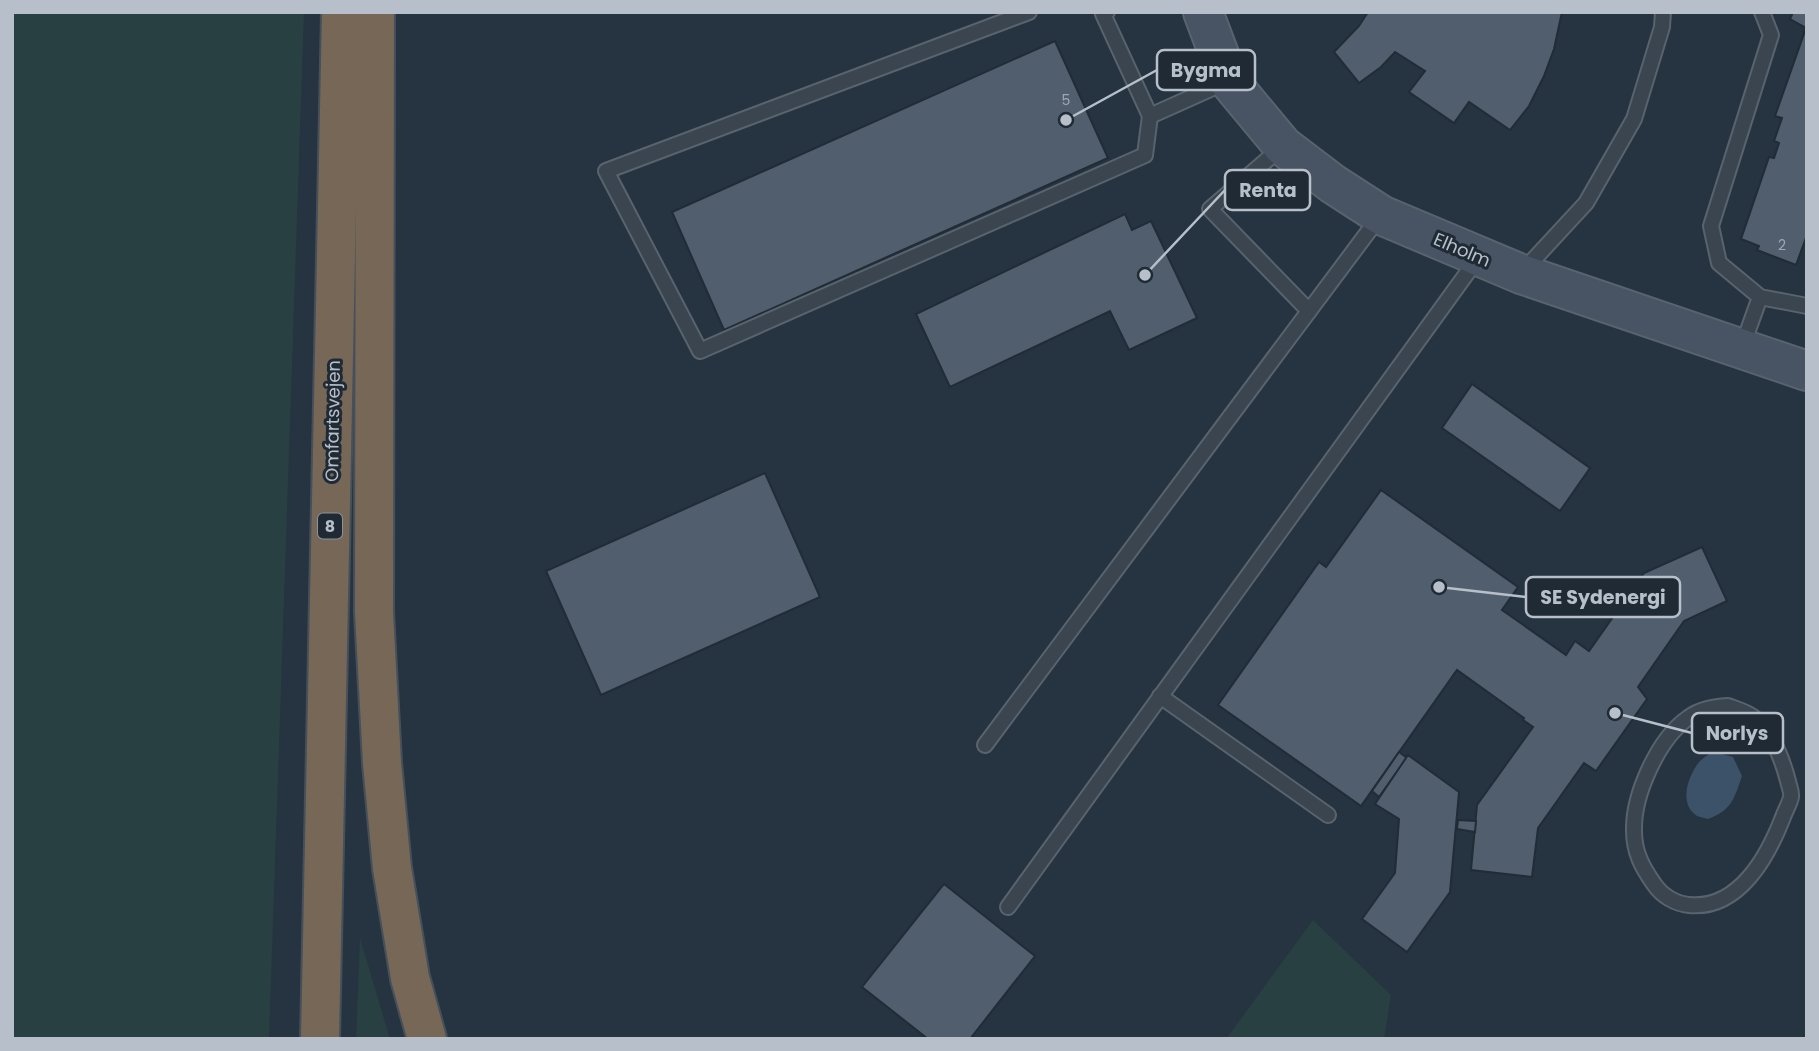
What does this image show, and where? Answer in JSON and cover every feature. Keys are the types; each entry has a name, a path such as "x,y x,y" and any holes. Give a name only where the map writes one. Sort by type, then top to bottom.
{"highway":[{"name":"Omfartsvejen","path":"320,1039 341,12"},
{"path":"376,12 373,612 382,762 392,868 410,978 427,1039"}],"street":[{"name":"Elholm","path":"1203,12 1229,81 1283,146 1333,184 1381,215 1521,274 1807,371"}],"lane":[{"path":"1029,12 606,171 700,351 1145,155 1150,116 1101,13"},
{"path":"1521,274 1586,203 1634,119 1662,27 1663,12"},
{"path":"1762,12 1771,35 1711,226 1719,263 1760,297 1807,306"},
{"path":"1150,116 1229,81"},
{"path":"1283,146 1210,209 1309,311"},
{"path":"985,745 1381,215"},
{"path":"1007,907 1479,257"},
{"path":"1742,348 1760,297"},
{"path":"1160,696 1328,815"},
{"path":"1728,706 1752,716 1769,734 1783,761 1791,796 1770,845 1756,868 1742,887 1723,899 1702,906 1679,904 1658,891 1636,853 1634,829 1637,806 1655,759 1669,737 1688,718 1709,708 1728,706"},
{"path":"1791,796 1807,796"}],"green space":[{"path":"12,12 304,12 269,1039 12,1039"},
{"path":"1313,920 1391,995 1384,1039 1226,1039"},
{"path":"360,938 390,1039 356,1039"}],"water":[{"path":"1714,752 1733,757 1742,776 1731,803 1722,812 1708,819 1691,811 1686,797 1689,781 1696,767 1703,758"}],"building":[{"path":"1368,12 1562,12 1554,49 1544,76 1529,106 1510,130 1469,102 1454,123 1409,92 1425,71 1395,52 1381,67 1359,83 1334,52 1359,26"},
{"path":"1793,12 1807,12 1807,235 1796,265 1757,250 1759,246 1741,239 1769,157 1774,158 1779,143 1774,141 1782,118 1775,116 1806,28 1790,19"},
{"path":"1055,41 1108,158 724,330 672,212"},
{"path":"1125,214 1132,230 1151,221 1197,318 1129,350 1110,311 950,387 916,314"},
{"path":"1472,384 1590,468 1560,511 1442,428"},
{"path":"765,473 820,597 601,695 546,571"},
{"path":"1381,490 1518,587 1502,610 1566,655 1575,641 1589,651 1644,573 1702,547 1727,601 1684,621 1638,687 1647,699 1596,771 1584,763 1538,828 1532,877 1471,870 1477,805 1533,727 1457,670 1361,806 1218,705 1319,562 1326,567"},
{"path":"1399,752 1407,758 1379,797 1372,791"},
{"path":"1408,755 1459,792 1450,892 1407,952 1362,919 1395,873 1399,819 1375,804"},
{"path":"1458,820 1476,821 1475,832 1457,829"},
{"path":"944,884 1035,956 970,1039 928,1039 862,987"}],"place":[{"name":"Bygma","path":"1066,120"},
{"name":"Renta","path":"1145,275"},
{"name":"SE Sydenergi","path":"1439,587"},
{"name":"Norlys","path":"1615,713"}]}
